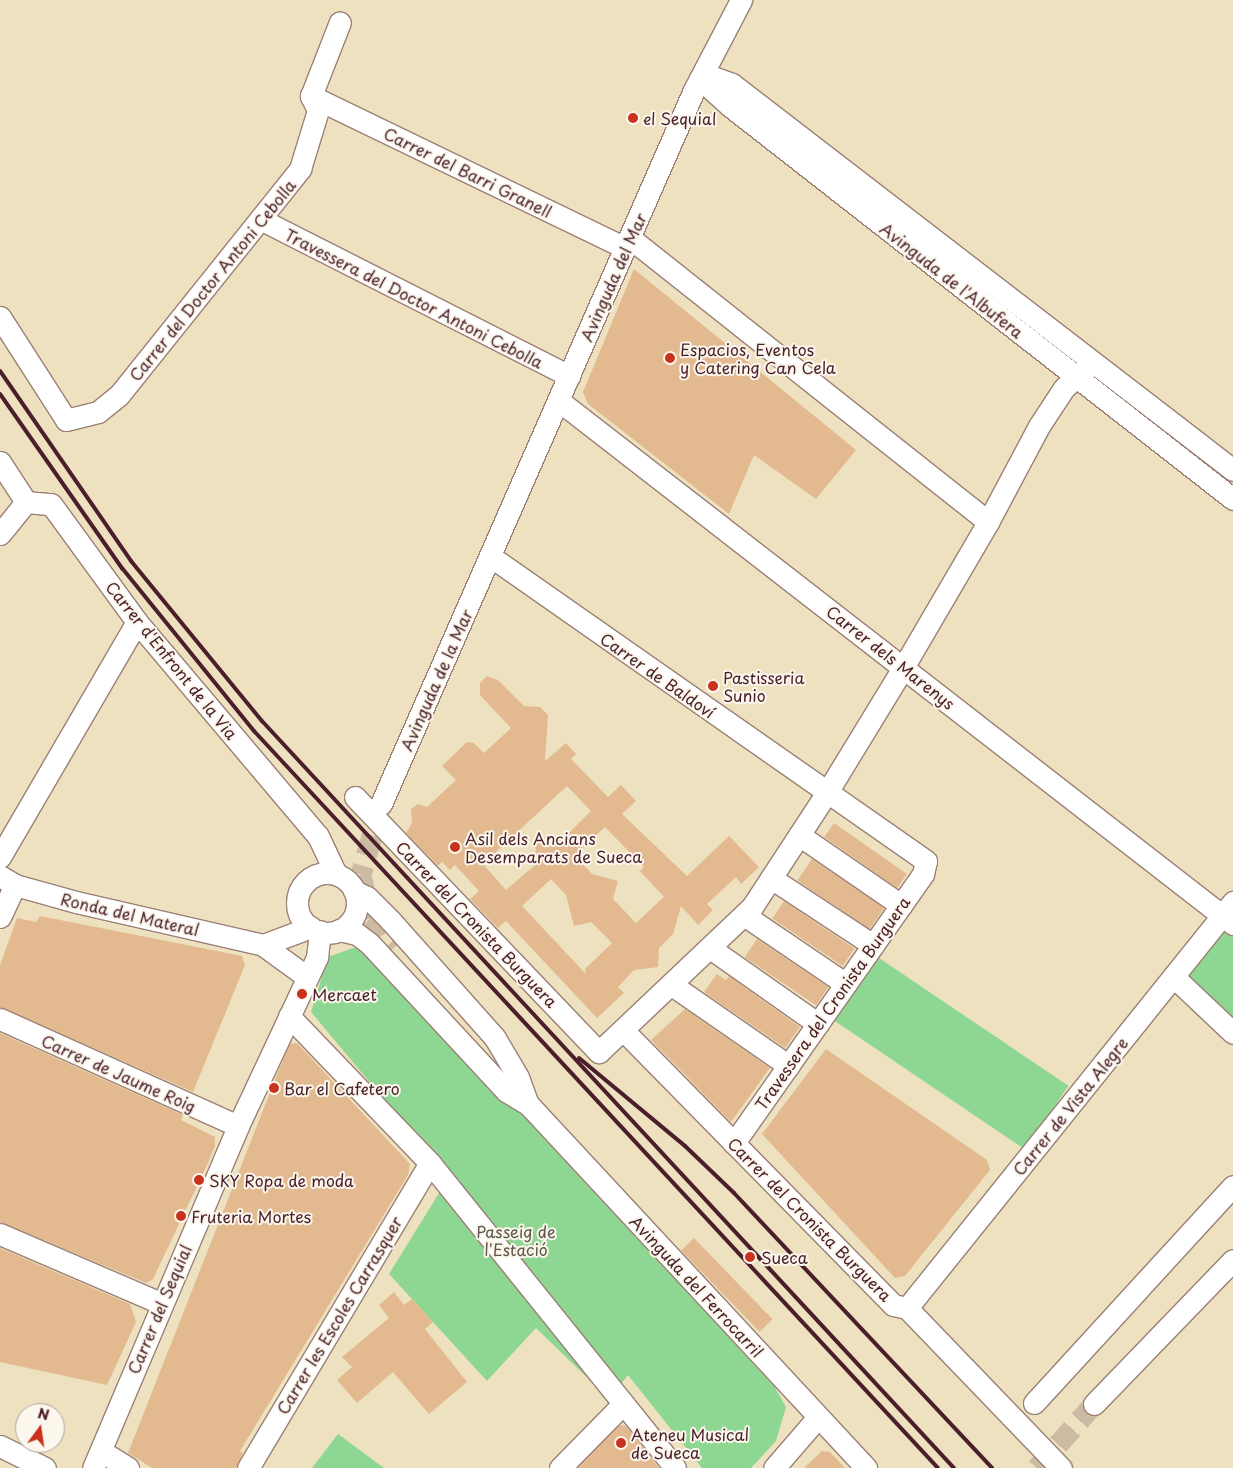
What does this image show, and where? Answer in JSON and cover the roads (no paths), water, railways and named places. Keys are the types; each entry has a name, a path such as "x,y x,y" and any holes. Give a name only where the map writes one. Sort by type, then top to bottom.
{"street":[{"name":"Avinguda del Mar","path":"490,556 700,79 741,0"},
{"path":"311,96 340,22"},
{"path":"722,34 725,71 732,84"},
{"name":"Avinguda de l'Albufera","path":"700,79 713,77 732,84 1233,470"},
{"name":"Avinguda de l'Albufera","path":"700,79 730,106 1076,379 1233,499"},
{"name":"Carrer del Doctor Antoni Cebolla","path":"0,317 66,420 98,412 119,395 300,169 318,110 311,96"},
{"name":"Carrer del Barri Granell","path":"311,96 628,243 988,522"},
{"name":"Travessera del Doctor Antoni Cebolla","path":"260,220 569,376"},
{"path":"623,1030 744,915 771,878 826,794 904,666 988,522 1039,426 1064,388 1092,363"},
{"name":"Carrer dels Marenys","path":"558,400 1229,914"},
{"path":"0,462 26,502 0,534"},
{"name":"Carrer d'Enfront de la Via","path":"26,502 51,504 136,622 318,836 336,874"},
{"name":"Carrer de Baldoví","path":"490,556 826,794 926,861"},
{"name":"Avinguda de la Mar","path":"381,804 490,556"},
{"path":"0,857 136,622"},
{"name":"Carrer del Cronista Burguera","path":"355,797 600,1052 623,1030 893,1305 907,1308 1061,1468"},
{"path":"799,835 901,905"},
{"name":"Travessera del Cronista Burguera","path":"734,1142 901,905 922,874 926,861"},
{"path":"263,945 323,930 355,914 354,891 350,883 336,874 318,874 301,887 298,908 323,930 357,934 369,943 506,1091 528,1104"},
{"path":"771,878 873,945"},
{"path":"0,917 8,881"},
{"name":"Ronda del Materal","path":"8,881 263,945 308,976"},
{"path":"354,891 367,897 390,920 495,1038 518,1077 528,1104"},
{"name":"Carrer de Vista Alegre","path":"907,1308 1174,977 1229,914"},
{"path":"744,915 846,984"},
{"name":"Carrer del Sequial","path":"97,1460 160,1303 238,1126 317,957 323,930"},
{"path":"395,947 490,1055 518,1077"},
{"path":"710,948 818,1024"},
{"path":"1174,977 1233,1034"},
{"path":"672,985 789,1066"},
{"path":"289,1016 430,1163 675,1468"},
{"name":"Carrer de Jaume Roig","path":"0,1019 238,1126"},
{"name":"Avinguda del Ferrocarril","path":"528,1104 866,1468"},
{"name":"Carrer les Escoles Carrasquer","path":"248,1468 430,1163"},
{"path":"1034,1403 1233,1186"},
{"path":"0,1234 160,1303"},
{"path":"1094,1404 1233,1260"},
{"path":"560,1468 623,1404"},
{"path":"774,1468 818,1417"},
{"path":"0,1446 44,1468"},
{"path":"97,1460 128,1468"}],"tunnel":[{"path":"381,804 361,874 370,918 395,947"},
{"path":"1037,1468 1094,1404"}],"railway":[{"path":"0,371 131,561 262,721 954,1468"},
{"path":"0,394 122,568 254,731 938,1468"},
{"path":"579,1058 685,1146 734,1193 992,1468"}],"place":[{"name":"el Sequial","path":"633,118"},
{"name":"Espacios, Eventos y Catering Can Cela","path":"670,358"},
{"name":"Pastisseria Sunio","path":"713,686"},
{"name":"Asil dels Ancians Desemparats de Sueca","path":"455,847"},
{"name":"Mercaet","path":"302,994"},
{"name":"Bar el Cafetero","path":"274,1088"},
{"name":"SKY Ropa de moda","path":"199,1180"},
{"name":"Fruteria Mortes","path":"181,1216"},
{"name":"Sueca","path":"750,1257"},
{"name":"Ateneu Musical de Sueca","path":"621,1443"}],"park label":[{"name":"Passeig de l'Estació","path":"516,1240"}]}
